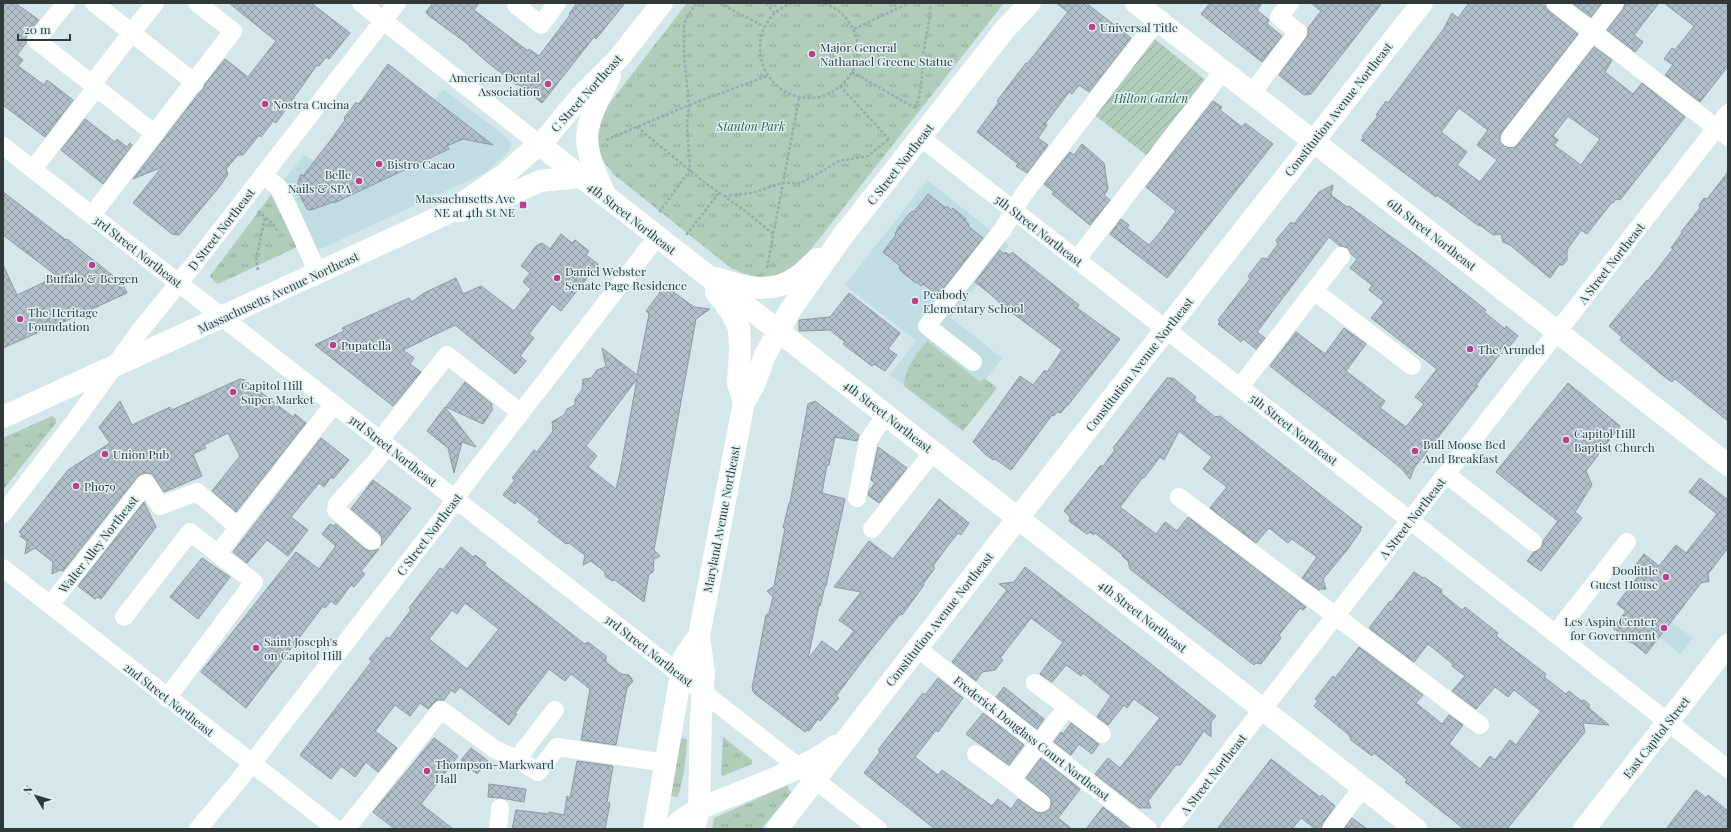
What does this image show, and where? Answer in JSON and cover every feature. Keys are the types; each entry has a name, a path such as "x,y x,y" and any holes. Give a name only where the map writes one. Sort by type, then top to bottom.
{"main road":[{"name":"C Street Northeast","path":"539,144 555,129 580,97 618,59 662,3"},
{"path":"1006,28 1018,3"},
{"name":"C Street Northeast","path":"778,331 842,237 1006,28 1030,3"},
{"name":"6th Street Northeast","path":"1136,3 1728,464"},
{"name":"Constitution Avenue Northeast","path":"777,829 807,774 856,726 1422,3"},
{"path":"606,198 591,162 586,145 586,135 588,122 618,59"},
{"name":"4th Street Northeast","path":"539,144 606,198 1416,829"},
{"name":"Massachusetts Avenue Northeast","path":"3,417 446,214 505,174 539,144"},
{"path":"446,214 492,203 540,181 580,177"},
{"path":"704,274 734,284 750,287 763,288 777,286 798,277 842,237"},
{"name":"Maryland Avenue Northeast","path":"704,274 731,312 739,328 738,384 744,402"},
{"name":"Maryland Avenue Northeast","path":"696,819 704,673 699,636 744,402 754,385 764,355 778,331"},
{"name":"Maryland Avenue Northeast","path":"654,829 684,657 699,636"},
{"name":"East Capitol Street","path":"1584,829 1728,645"},
{"name":"Constitution Avenue Northeast","path":"672,829 678,822 696,819 807,774"}],"street":[{"path":"66,3 36,40 155,134"},
{"path":"94,3 194,83"},
{"path":"33,170 155,3"},
{"path":"92,215 233,32 197,3"},
{"name":"4th Street Northeast","path":"360,3 539,144"},
{"name":"D Street Northeast","path":"3,514 74,422 139,332 264,175 397,3"},
{"path":"518,3 516,5 541,25 557,3"},
{"path":"1252,93 1298,32 1279,17 1290,3"},
{"path":"1555,3 1722,133"},
{"path":"1510,138 1615,3"},
{"path":"973,362 927,326 1002,229 1025,192 1158,20"},
{"path":"1077,259 1223,71"},
{"name":"A Street Northeast","path":"1169,829 1558,331 1722,133 1728,112"},
{"name":"5th Street Northeast","path":"920,137 1728,769"},
{"name":"3rd Street Northeast","path":"3,146 878,829"},
{"path":"264,175 280,189 318,273"},
{"name":"C Street Northeast","path":"198,829 251,764 657,237"},
{"path":"1240,387 1341,256"},
{"path":"1314,290 1412,366"},
{"path":"372,541 336,510 337,504 376,461 384,443 447,355 521,412"},
{"path":"218,554 334,404"},
{"path":"858,498 868,441 874,430 886,415"},
{"path":"872,529 933,452"},
{"path":"1446,474 1533,542"},
{"name":"Walter Alley Northeast","path":"50,605 146,483 160,506 197,492 238,527"},
{"path":"1179,497 1480,725"},
{"path":"124,617 190,532 254,582 167,698"},
{"path":"1555,634 1627,542"},
{"name":"2nd Street Northeast","path":"3,568 251,764 336,829"},
{"name":"Frederick Douglass Court Northeast","path":"917,648 1148,829"},
{"path":"1035,683 1102,734"},
{"path":"1011,780 1067,707"},
{"path":"346,829 441,710 496,750 517,759 538,772 557,747 666,763"},
{"path":"517,759 555,710"},
{"path":"976,754 1041,803"},
{"path":"1331,829 1363,788"},
{"path":"498,829 500,808"}],"path":[{"path":"660,211 690,170 687,125 689,105 684,54 684,23 696,3"},
{"path":"719,3 765,27"},
{"path":"766,3 775,14"},
{"path":"792,3 775,14 765,27 760,39 760,52 762,65 767,76 776,86 786,93 799,98 813,98 827,95 840,86 852,72 857,57 858,43 854,30 845,16 833,6 824,3"},
{"path":"854,30 909,3"},
{"path":"915,108 922,85 922,69 930,13 930,3"},
{"path":"852,72 919,110"},
{"path":"603,141 636,126 767,76"},
{"path":"724,196 752,193 782,184 800,183 839,161 868,156 890,140 840,86"},
{"path":"767,271 799,98"},
{"path":"636,126 704,182 748,212 773,234"},
{"path":"686,235 720,192"},
{"path":"257,211 278,230 280,236"},
{"path":"258,270 256,260 265,217"}],"shaded area":[{"path":"443,89 505,136 511,142 510,150 485,173 305,256 273,194 304,155 317,163 417,121"},
{"name":"Peabody Elementary School","path":"927,180 1009,245 951,318 1002,358 986,379 997,388 963,431 890,375 916,341 845,285"},
{"name":"Les Aspin Center for Government","path":"1626,593 1669,620 1693,638 1680,654 1617,603"}],"green space":[{"name":"Stanton Park","path":"687,3 1004,3 804,258 777,276 761,278 731,268 613,174 601,158 597,135 606,108"},
{"name":"Hilton Garden","path":"1152,37 1209,83 1150,158 1092,113"},
{"path":"271,195 297,247 218,284 210,276"},
{"path":"927,341 980,382 984,378 997,388 963,431 904,386 906,373 909,367 915,356"},
{"path":"52,416 56,419 56,423 3,490 3,438"},
{"path":"723,737 752,760 752,764 723,776 721,774"},
{"path":"681,738 687,739 682,782 678,797 671,796"},
{"path":"788,785 789,790 792,792 761,829 712,829 714,818"}],"building":[{"path":"3,3 15,3 39,20 28,33 26,43 17,55 23,60 18,66 44,85 47,80 73,100 45,137 3,105"},
{"path":"229,3 311,3 350,33 329,59 326,57 319,66 317,65 276,123 273,121 261,137 259,135 243,155 238,155 226,169 228,174 220,186 179,235 172,234 133,203 162,167 133,179 225,59 248,77 276,41"},
{"path":"433,3 479,3 474,10 528,51 529,49 539,56 570,15 569,14 577,3 625,3 596,39 594,37 542,103 487,62 469,45 428,15 426,12"},
{"path":"1056,3 1086,3 1131,38 1089,92 1079,85 1072,94 1069,92 1045,124 1047,125 1038,138 1048,145 1027,173 1016,166 1018,164 977,132 999,102 997,101 1068,12"},
{"path":"1210,3 1262,3 1257,10 1269,20 1267,24 1282,36 1262,62 1201,14"},
{"path":"1311,3 1382,3 1311,94 1304,95 1279,75 1306,38 1308,28 1321,11"},
{"path":"1469,3 1545,3 1549,11 1578,34 1502,132 1500,142 1504,146 1514,148 1518,144 1594,47 1612,60 1605,72 1633,94 1642,83 1685,117 1620,200 1616,199 1613,203 1612,202 1587,234 1581,230 1567,250 1567,260 1563,265 1559,265 1550,278 1510,245 1503,242 1501,234 1493,235 1480,225 1479,226 1437,195 1436,197 1361,140 1364,137 1362,136 1378,116 1376,115 1386,101 1388,103 1443,30 1452,13 1458,18","holes":["1459,108 1488,130 1477,145 1497,160 1480,182 1457,165 1467,152 1441,132","1568,116 1600,139 1581,165 1554,145 1558,140 1553,136"]},
{"path":"1572,3 1602,3 1591,17"},
{"path":"1625,3 1659,3 1634,35 1643,42 1635,52 1607,30 1623,9"},
{"path":"1664,3 1728,3 1728,66 1700,102 1665,75 1673,65 1664,59 1672,48 1675,50 1694,26"},
{"path":"388,64 493,145 463,139 447,146 449,149 334,203 333,202 311,210 307,209 296,188 301,174 303,176 330,141 356,102 358,104 362,100"},
{"path":"1213,101 1222,107 1220,110 1242,127 1245,123 1273,144 1167,278 1110,234 1121,219 1129,225 1127,228 1149,245 1158,235 1176,211 1146,187"},
{"path":"85,119 115,142 117,139 127,147 130,143 132,145 103,184 61,150"},
{"path":"1082,144 1104,163 1108,189 1104,195 1110,200 1090,225 1052,194 1054,192 1044,184 1070,152 1074,155"},
{"path":"1728,172 1728,421 1675,379 1672,382 1666,378 1620,340 1622,337 1609,326 1647,280 1648,281 1673,249 1671,248 1682,233 1681,232 1700,208 1699,205 1704,198 1707,199"},
{"path":"1333,185 1331,195 1347,207 1349,206 1419,257 1486,310 1484,312 1505,329 1506,326 1518,336 1509,347 1507,345 1476,385 1478,386 1414,468 1410,479 1403,470 1386,456 1270,366 1296,332 1325,354 1344,328 1366,344 1346,371 1385,401 1380,408 1406,427 1424,404 1415,397 1437,369 1371,318 1384,302 1369,290 1372,285 1350,268 1357,259 1351,254 1348,248 1340,246 1329,237 1257,332 1265,338 1256,349 1243,339 1241,342 1218,324 1220,322 1218,320 1250,279 1248,276 1262,258 1267,259 1278,244 1276,240 1291,222 1294,224 1319,192"},
{"path":"3,192 66,240 67,239 122,283 127,293 59,324 60,326 47,332 46,329 3,348 3,265 17,295 57,276 3,235"},
{"path":"928,194 946,208 947,206 951,210 953,208 966,219 965,221 969,224 968,226 983,238 938,295 923,284 921,286 917,282 916,283 903,273 899,268 900,266 883,252 896,235 895,234 898,228 908,215 912,211 914,212"},
{"path":"561,234 572,243 575,240 589,251 586,255 598,264 561,311 552,304 529,334 534,338 520,356 526,361 515,374 455,325 403,350 414,358 410,364 421,372 393,406 315,345 344,331 342,328 409,298 412,302 424,293 456,278 463,294 481,286 514,311 531,289 523,282 530,273 521,266 536,246 542,243 550,249"},
{"path":"1000,250 1004,254 1005,252 1010,255 1012,252 1079,305 1077,308 1120,339 1061,413 1057,412 1054,416 1052,415 1011,470 995,459 993,460 973,442 1020,376 1033,385 1045,370 1047,372 1062,350 999,303 975,282"},
{"path":"662,284 694,307 710,309 696,319 654,550 660,556 654,559 653,572 649,574 644,602 615,580 612,581 605,576 605,572 591,561 583,565 585,555 569,543 566,544 538,522 540,519 517,501 515,504 503,495 515,480 512,478 534,450 537,452 553,431 552,422 564,415 567,409 575,405 575,399 582,390 583,379 591,378 597,370 606,367 602,348 637,375 649,314 646,311 659,294","holes":["637,379 616,489 588,467 597,456 586,446"]},
{"path":"849,293 900,333 888,349 897,355 885,371 874,364 872,366 843,344 845,342 830,330 799,331 799,320 830,317"},
{"path":"1167,378 1173,378 1196,397 1194,400 1215,417 1220,416 1362,527 1347,550 1323,579 1326,589 1319,590 1302,578 1317,557 1292,539 1288,543 1269,528 1256,543 1210,508 1227,487 1203,469 1212,457 1179,431 1164,460 1160,457 1120,507 1156,534 1165,522 1177,531 1188,517 1306,607 1303,610 1300,608 1279,635 1281,638 1261,664 1256,663 1254,665 1198,622 1130,569 1128,561 1122,556 1123,555 1095,533 1093,535 1090,532 1087,534 1069,521 1070,517 1064,511 1100,466 1103,466 1115,450 1113,448"},
{"path":"240,379 245,380 293,417 295,414 306,423 236,512 212,491 240,456 228,433 204,445 206,448 193,454 202,476 164,492 152,474 146,473 138,476 63,571 60,570 52,574 53,562 35,548 25,554 27,541 20,536 22,534 19,532 68,470 110,443 99,427 120,401 132,425 170,407 172,410"},
{"path":"465,382 492,404 491,406 493,409 483,424 446,407"},
{"name":"Capitol Hill Baptist Church","path":"1568,383 1620,426 1586,471 1592,485 1575,512 1582,518 1541,571 1527,561 1534,552 1541,548 1543,541 1558,521 1496,472"},
{"path":"815,401 859,435 857,441 835,437 829,465 827,465 822,493 845,499 826,586 820,606 819,605 808,659 822,641 837,652 854,631 839,620 861,592 834,587 869,541 893,559 939,499 969,523 961,535 958,533 949,544 933,566 935,568 923,584 924,585 902,615 900,614 836,696 839,698 820,721 818,719 809,731 807,730 805,732 754,693 752,688 766,615 769,613 773,597 767,591 774,586 785,528 783,528 790,503 808,404"},
{"path":"445,407 476,447 462,442 454,473 448,448 427,431"},
{"path":"321,438 349,460 333,479 331,477 324,487 319,483 291,517 308,530 288,556 267,540 247,563 233,552"},
{"path":"878,447 907,468 879,503 868,495 875,483 871,480"},
{"path":"1700,478 1728,500 1728,548 1708,574 1709,581 1701,583 1646,654 1633,643 1623,640 1620,633 1613,628 1626,611 1617,604 1642,571 1635,566 1644,554 1659,566 1676,545 1686,553 1717,514 1689,492"},
{"path":"373,480 411,508 381,546 382,538 379,533 351,509"},
{"path":"144,502 156,527 101,599 98,597 95,599 78,586"},
{"path":"330,524 333,526 336,524 365,549 370,551 379,549 361,571 365,574 354,587 351,585 336,605 331,601 325,608 323,606 246,708 201,672 296,552 319,569 336,546 322,534"},
{"path":"461,547 473,557 475,555 486,563 484,565 582,642 585,644 588,642 606,656 606,662 621,674 629,675 633,681 627,688 616,745 581,740 590,689 571,674 565,681 549,669 515,713 517,714 509,725 460,687 455,693 451,690 444,700 437,700 428,709 420,703 410,716 395,705 375,731 397,748 378,772 366,762 355,777 341,766 331,779 300,755 372,661 369,659 387,637 389,639 411,610 409,608 440,568 443,570","holes":["465,603 499,629 467,669 429,639 452,610 457,614"]},
{"path":"202,558 230,577 198,619 170,597"},
{"path":"1025,567 1216,716 1211,722 1211,737 1204,731 1180,765 1176,765 1148,801 1151,808 1139,808 1095,774 1108,758 1120,768 1160,718 1134,699 1127,708 1124,705 1108,725 1097,717 1111,696 1083,673 1081,676 1066,665 1052,682 1040,674 1063,642 1031,618 1000,658 1003,660 995,670 982,672 976,681 952,662 1007,590 999,584 1014,582"},
{"path":"1414,572 1423,578 1424,577 1442,590 1441,593 1462,610 1465,607 1498,633 1496,636 1546,674 1544,677 1566,694 1569,691 1581,701 1584,700 1589,704 1589,708 1609,725 1583,723 1585,732 1507,829 1464,829 1405,782 1407,780 1402,775 1374,753 1372,756 1351,740 1349,735 1314,706 1318,701 1315,699 1333,676 1335,678 1359,647 1423,695 1416,703 1442,724 1449,715 1463,725 1449,744 1480,769 1490,756 1495,760 1510,740 1516,745 1541,711 1514,690 1508,697 1495,687 1476,709 1452,691 1465,676 1452,666 1453,664 1428,644 1414,662 1369,628"},
{"path":"938,678 963,698 938,732 936,730 915,757 938,775 942,770 992,806 998,799 1011,809 1018,799 1040,813 1049,810 1051,799 1026,778 1041,758 1080,789 1058,818 1072,829 935,829 864,773 880,752 878,750 923,693 925,695"},
{"path":"1004,687 1044,719 1037,729 996,697"},
{"path":"983,713 1024,745 1009,765 966,734"},
{"path":"1071,723 1099,744 1092,754 1079,744 1071,755 1054,742 1061,732 1063,734"},
{"name":"Thompson-Markward Hall","path":"434,738 458,756 421,804 453,829 395,829 373,812"},
{"path":"471,748 488,761 477,774 461,760"},
{"path":"1271,759 1320,797 1322,795 1335,806 1323,823 1321,829 1316,829 1301,818 1292,829 1217,829"},
{"path":"577,761 613,766 607,802 610,803 605,829 512,829 516,810 549,814 549,812 564,815 567,796 570,798"},
{"path":"489,784 526,789 524,802 488,797"},
{"path":"1696,790 1706,798 1708,795 1728,811 1728,829 1666,829"},
{"path":"1103,807 1131,829 1086,829"},
{"path":"1352,818 1367,829 1344,829"}],"place":[{"name":"Universal Title","path":"1092,27"},
{"name":"Major General Nathanael Greene Statue","path":"812,54"},
{"name":"American Dental Association","path":"548,84"},
{"name":"Nostra Cucina","path":"265,104"},
{"name":"Bistro Cacao","path":"379,164"},
{"name":"Belle Nails & SPA","path":"359,181"},
{"name":"Massachusetts Ave NE at 4th St NE","path":"523,205"},
{"name":"Buffalo & Bergen","path":"92,265"},
{"name":"Daniel Webster Senate Page Residence","path":"557,278"},
{"name":"Peabody Elementary School","path":"915,301"},
{"name":"The Heritage Foundation","path":"20,319"},
{"name":"Pupatella","path":"333,345"},
{"name":"The Arundel","path":"1470,349"},
{"name":"Capitol Hill Super Market","path":"233,392"},
{"name":"Capitol Hill Baptist Church","path":"1566,440"},
{"name":"Bull Moose Bed And Breakfast","path":"1415,451"},
{"name":"Union Pub","path":"105,454"},
{"name":"Pho79","path":"76,486"},
{"name":"Doolittle Guest House","path":"1666,577"},
{"name":"Les Aspin Center for Government","path":"1664,628"},
{"name":"Saint Joseph's on Capitol Hill","path":"256,648"},
{"name":"Thompson-Markward Hall","path":"427,771"}]}
